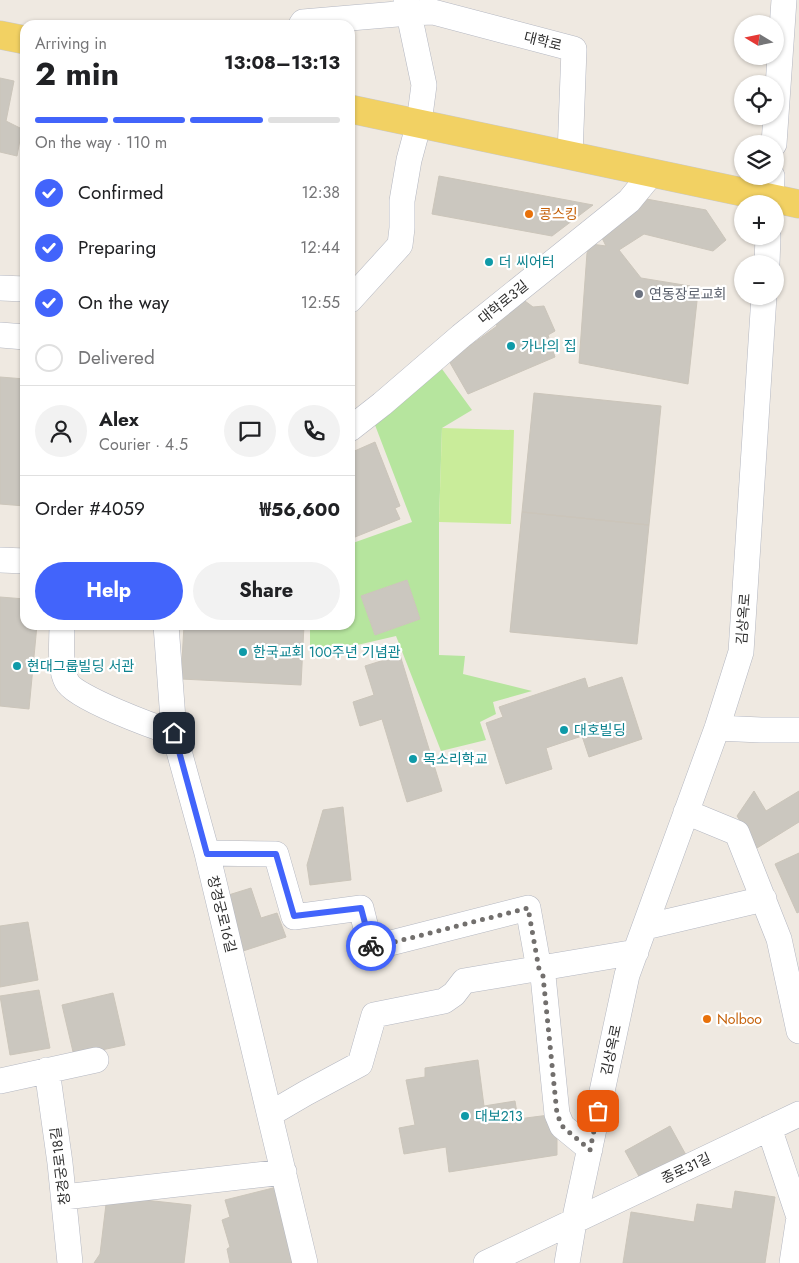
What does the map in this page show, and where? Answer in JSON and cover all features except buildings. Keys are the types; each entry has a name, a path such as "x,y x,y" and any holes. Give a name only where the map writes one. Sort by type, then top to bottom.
{"main road":[{"path":"0,35 20,39"},
{"path":"355,110 652,173 771,193 799,204"}],"street":[{"path":"775,135 784,0"},
{"path":"355,294 400,245 402,201 424,85 407,6"},
{"name":"대학로","path":"316,20 407,6 574,49 570,155"},
{"name":"대학로3길","path":"355,425 461,336 630,201 652,173"},
{"path":"0,288 20,289"},
{"name":"김상옥로","path":"567,1263 574,1222 628,975 741,652 763,305"},
{"path":"0,335 20,337"},
{"path":"0,560 20,561"},
{"path":"62,630 62,669 67,684 103,705 174,733"},
{"name":"창경궁로16길","path":"166,630 174,733 207,854 306,1263"},
{"path":"716,728 799,730"},
{"path":"686,812 737,833 779,939 791,951 799,1031"},
{"path":"207,854 276,854 294,916 361,908 371,948 528,908 539,969 543,976 557,1114 562,1126 590,1150"},
{"path":"645,927 764,899"},
{"path":"270,1114 360,1064 374,1015 444,1001 454,994 464,981 636,952"},
{"path":"0,1081 96,1060"},
{"name":"창경궁로18길","path":"47,1070 64,1197 70,1263"},
{"name":"종로31길","path":"574,1222 799,1114"},
{"path":"770,1128 799,1217 792,1263"},
{"path":"64,1197 284,1172"},
{"path":"486,1263 574,1222 578,1244 575,1263"}],"green space":[{"path":"442,369 472,410 442,428 439,522 439,655 465,656 463,674 532,691 493,702 496,714 480,722 486,740 441,751 396,636 310,656 310,630 355,630 355,542 412,522 375,425","holes":["407,580 420,619 375,635 361,596"]},
{"path":"442,428 514,430 511,524 439,522"}],"way so far":[{"path":"371,946 371,948 528,908 539,969 543,976 557,1114 562,1126 590,1150 598,1111"}],"place":[{"name":"콩스킹","path":"529,214"},
{"name":"더 씨어터","path":"489,262"},
{"name":"연동장로교회","path":"639,294"},
{"name":"가나의 집","path":"511,346"},
{"name":"한국교회 100주년 기념관","path":"243,652"},
{"name":"현대그룹빌딩 서관","path":"17,666"},
{"name":"대호빌딩","path":"564,730"},
{"name":"목소리학교","path":"413,759"},
{"name":"Nolboo","path":"707,1019"},
{"name":"대보213","path":"465,1116"}],"route":[{"path":"174,733 207,854 276,854 294,916 361,908 371,946"}]}
